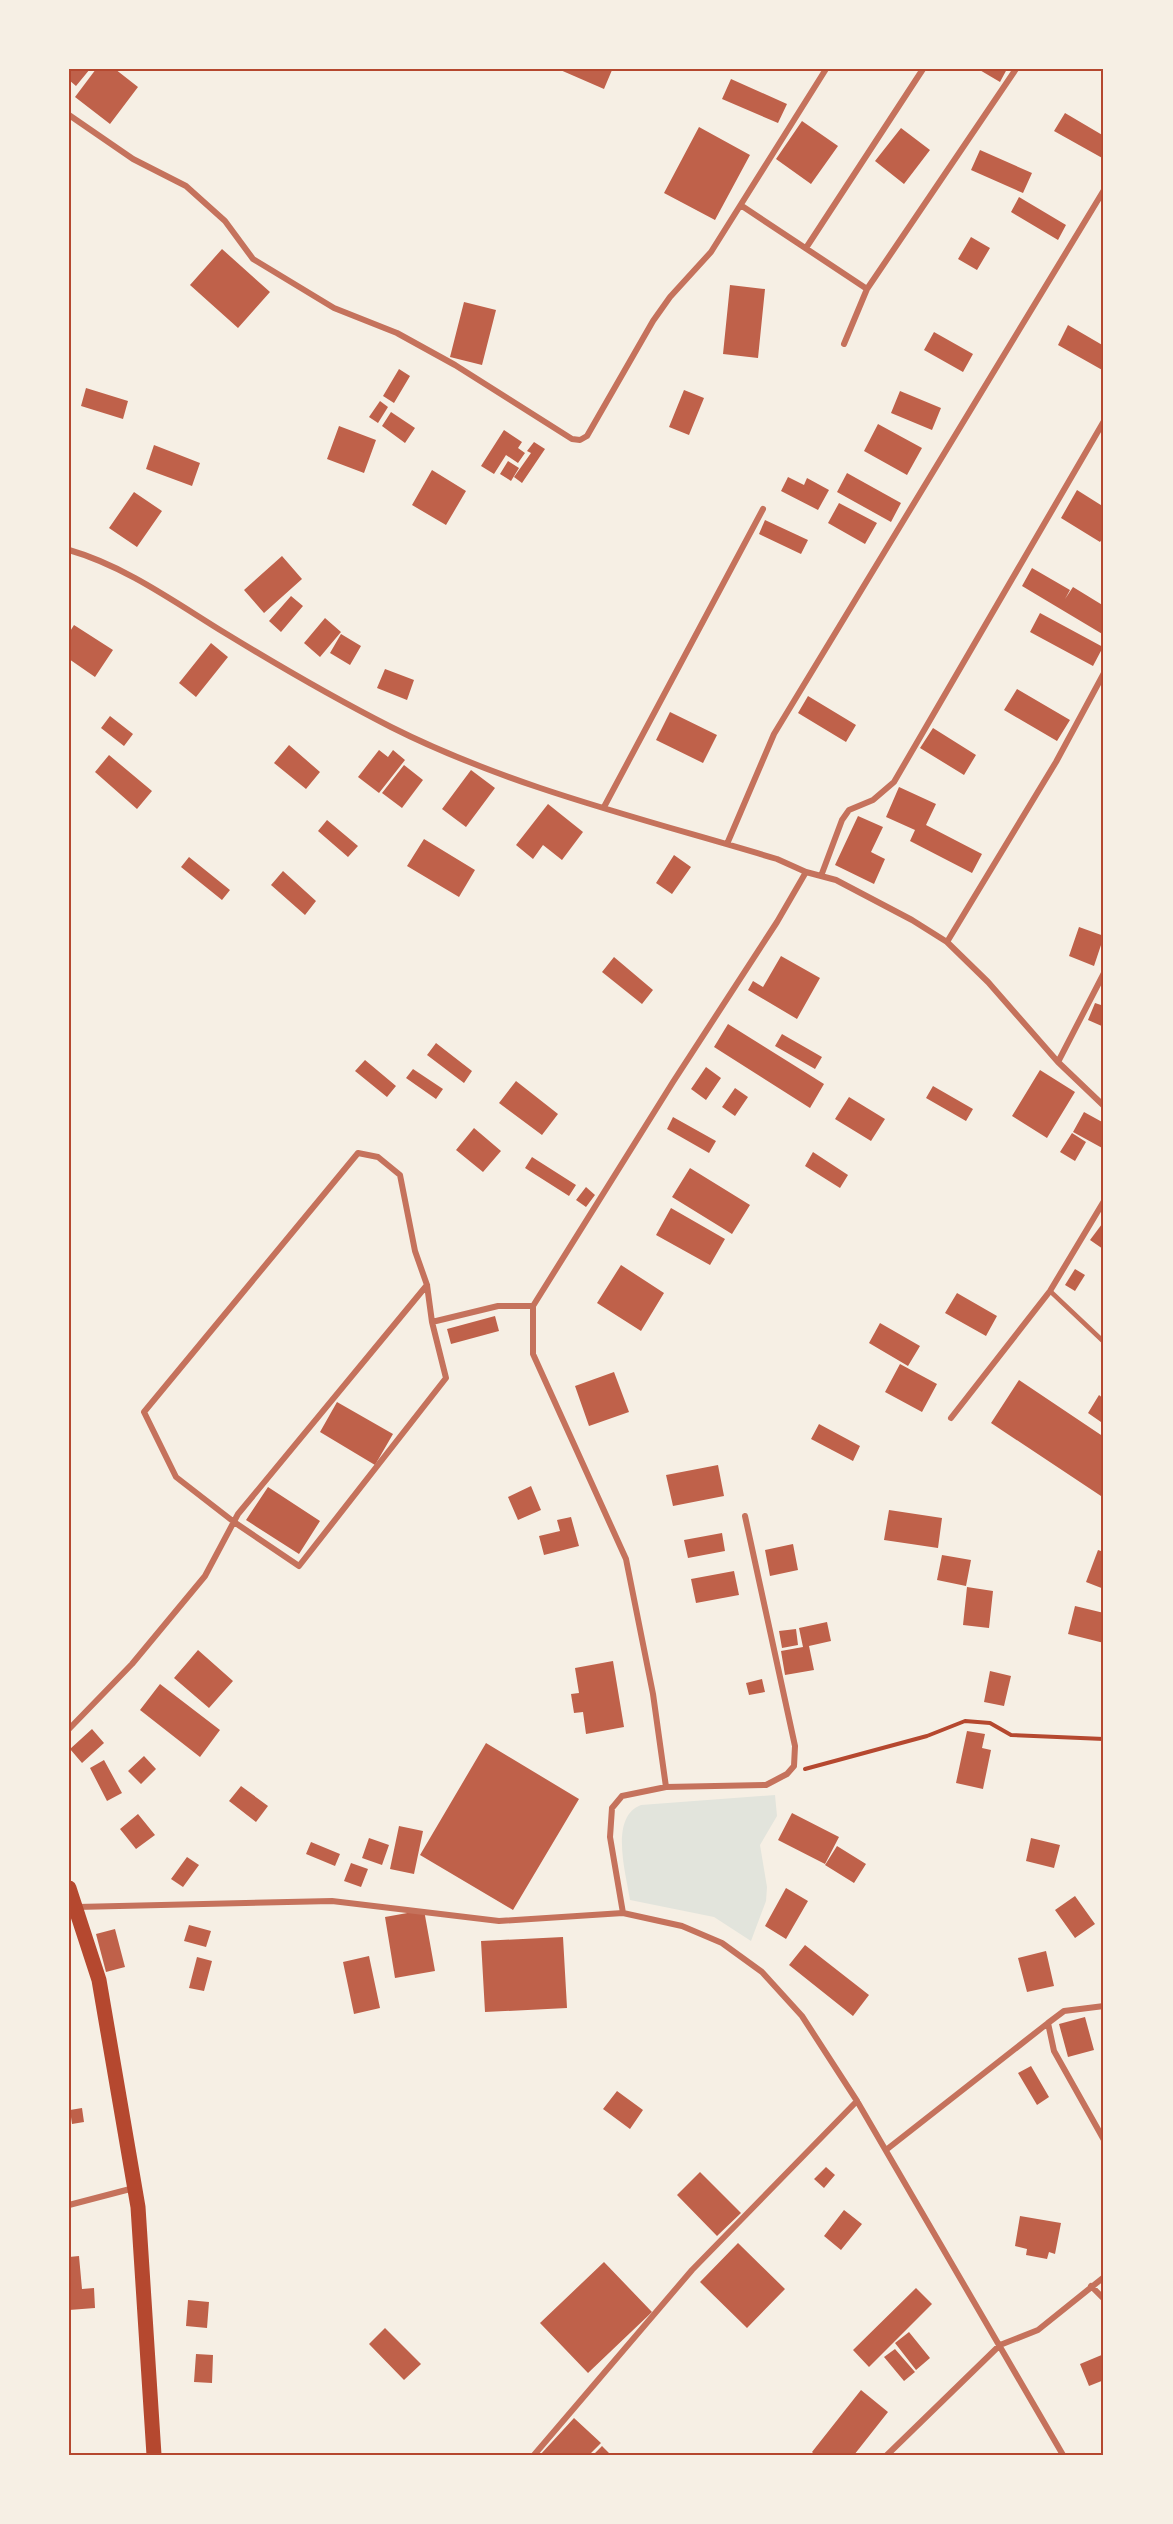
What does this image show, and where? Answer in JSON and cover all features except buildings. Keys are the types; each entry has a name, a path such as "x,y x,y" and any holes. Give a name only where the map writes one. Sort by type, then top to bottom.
{"main road":[{"path":"69,1888 99,1980 135,2188 154,2455"}],"street":[{"path":"69,115 133,159 186,186 225,221 253,259 334,308 397,333 455,365 572,439 580,440 587,436 653,321 670,297 711,252 742,206 826,69"},
{"path":"806,248 923,69"},
{"path":"844,344 867,289 1016,69"},
{"path":"727,844 774,734 1104,190"},
{"path":"742,206 867,289"},
{"path":"821,876 842,820 849,810 873,800 894,782 1104,421"},
{"path":"604,807 763,509"},
{"path":"69,550 85,555 144,584 291,674 393,728 504,776 777,859 806,872 836,880 912,920 946,942 988,982 1058,1062 1104,1106"},
{"path":"946,942 1056,762 1104,674"},
{"path":"666,1787 653,1694 626,1559 532,1354 533,1306 673,1082 777,922 806,872"},
{"path":"1058,1062 1104,974"},
{"path":"358,1153 378,1158 400,1175 415,1251 427,1285 432,1323 446,1378 299,1566 234,1522 176,1477 144,1412 358,1153"},
{"path":"951,1418 1050,1291 1104,1201"},
{"path":"69,1729 132,1664 206,1576 238,1514 427,1285"},
{"path":"432,1323 498,1306 533,1306"},
{"path":"623,1913 609,1837 612,1808 622,1796 666,1787 765,1785 787,1774 794,1766 795,1746 745,1516"},
{"path":"76,1907 332,1901 500,1920 623,1913 682,1926 722,1943 762,1972 802,2016 857,2101 1064,2455"},
{"path":"886,2150 1064,2011 1104,2006"},
{"path":"1048,2023 1054,2051 1104,2140"},
{"path":"534,2455 692,2270 857,2101"},
{"path":"69,2205 135,2188"},
{"path":"887,2455 1000,2345 1038,2330 1104,2277"},
{"path":"1091,2286 1104,2299"}],"lane":[{"path":"1050,1291 1104,1342"}],"path":[{"path":"787,1774 927,1736 965,1720 990,1723 1011,1735 1104,1739"}],"shaded area":[{"path":"775,1795 777,1816 760,1845 767,1887 766,1901 751,1941 714,1917 630,1900 623,1861 622,1833 631,1811 641,1805"}]}
